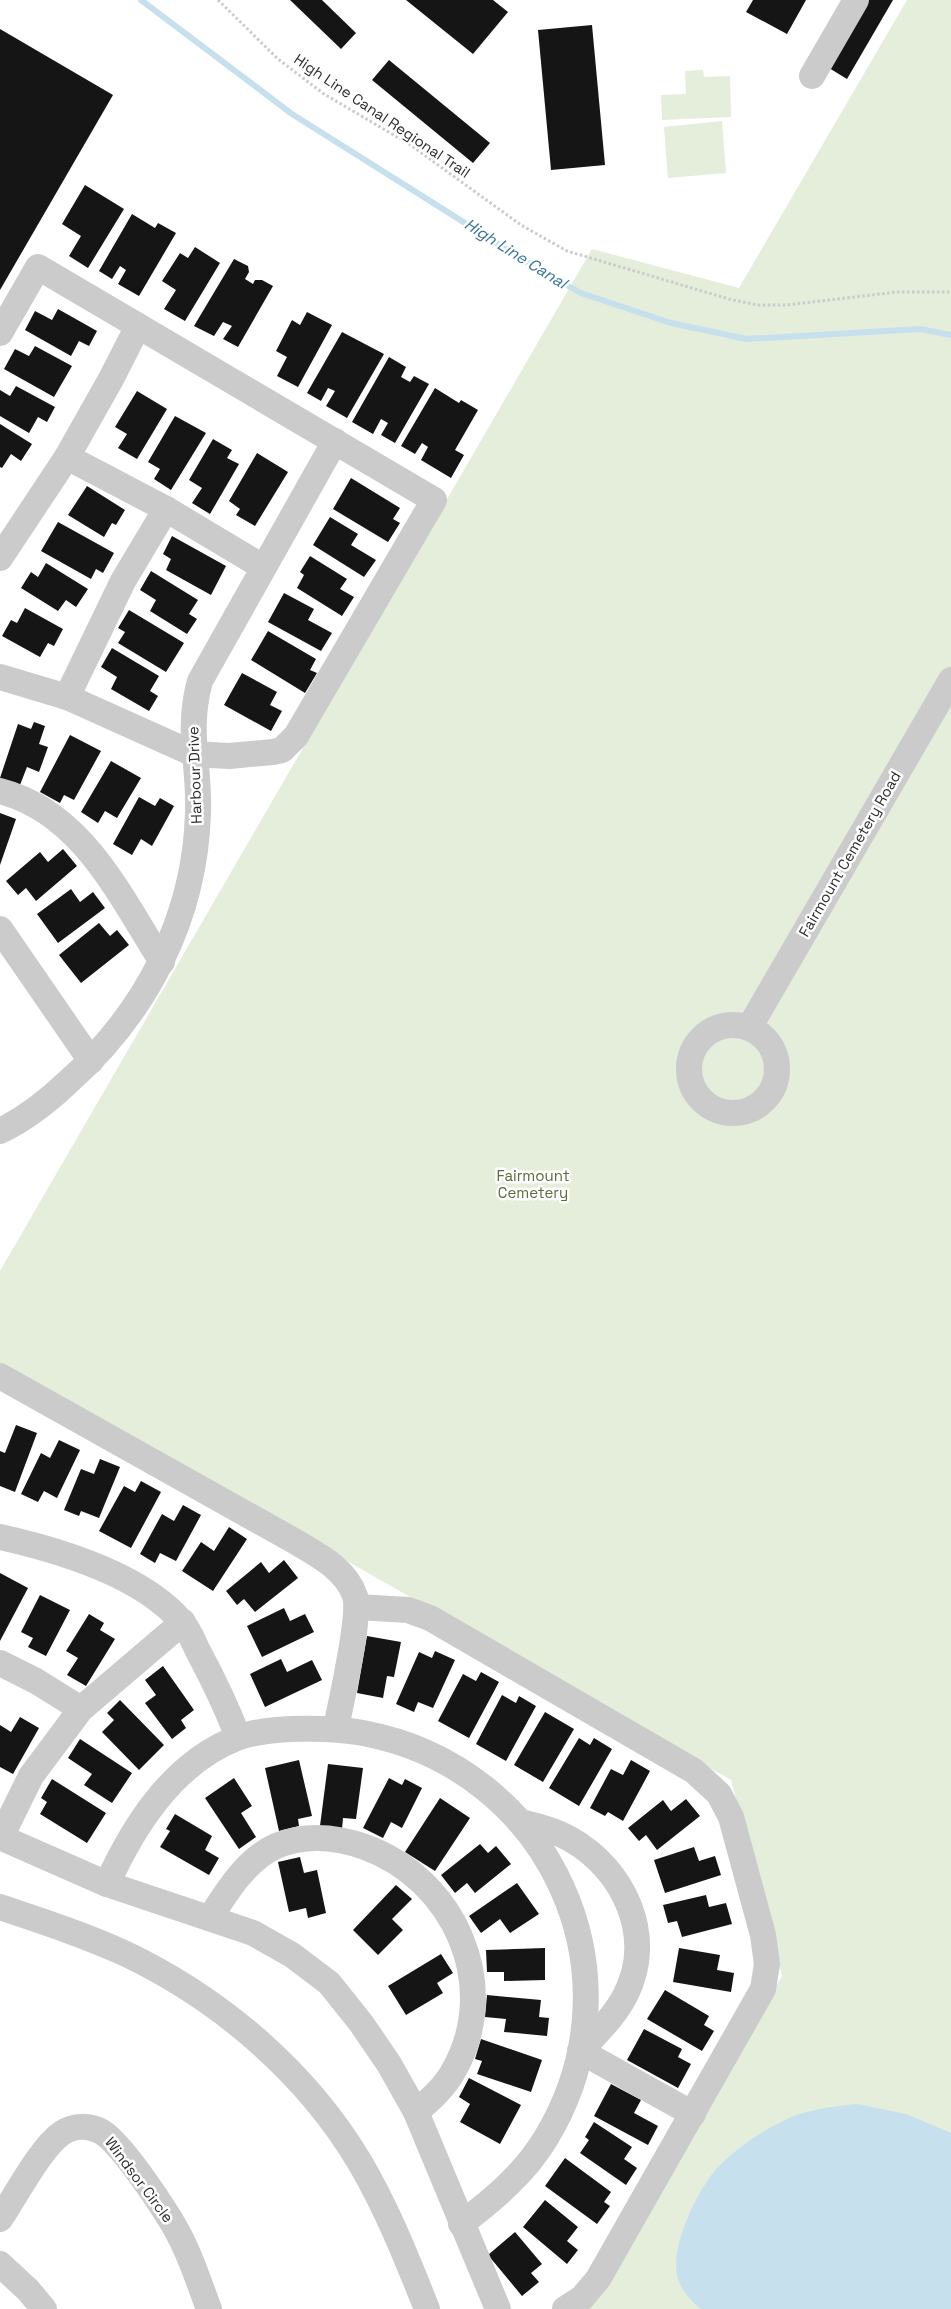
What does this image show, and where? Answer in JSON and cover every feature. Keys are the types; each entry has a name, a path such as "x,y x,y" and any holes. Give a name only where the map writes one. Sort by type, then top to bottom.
{"street":[{"path":"812,76 856,0"},
{"path":"0,333 38,267 434,500 290,744 282,750 229,756 194,754 67,697 0,677"},
{"path":"0,558 67,457 111,379 138,326"},
{"name":"Harbour Drive","path":"3,1123 59,1091 91,1061 133,1009 162,962 188,893 196,850 198,794 194,754 193,712 200,681 335,441"},
{"path":"67,457 166,509 263,567"},
{"path":"67,697 123,581 166,509"},
{"name":"Fairmount Cemetery Road","path":"749,1028 951,680"},
{"path":"0,791 38,806 68,828 83,843 100,864 162,962"},
{"path":"0,929 91,1061"},
{"path":"0,1376 322,1557 337,1569 351,1587 357,1607 336,1728"},
{"path":"0,1537 58,1553 112,1574 147,1593 183,1622 207,1667 238,1737"},
{"path":"357,1607 408,1610 430,1618 694,1771 719,1794 734,1828 763,1935 767,1964 763,1989 592,2288 582,2298 565,2309"},
{"path":"183,1622 80,1709 31,1776 1,1837 107,1884 253,1933 272,1943 329,1983 381,2052 416,2112 498,2309"},
{"path":"0,1663 36,1681 80,1709"},
{"path":"107,1884 136,1827 168,1787 191,1766 238,1737 292,1730 336,1728 396,1740 438,1758 482,1788 520,1822 556,1871 569,1900 580,1936 585,1993 580,2050 562,2106 534,2156 505,2188 461,2224"},
{"path":"520,1822 561,1834 594,1855 621,1888 633,1917 637,1959 631,1982 613,2015 580,2050"},
{"path":"210,1918 237,1879 257,1858 275,1847 306,1839 340,1839 375,1851 406,1868 432,1890 452,1917 464,1942 473,1980 472,2013 464,2047 454,2071 442,2087 416,2112"},
{"path":"0,1907 95,1941 141,1962 206,2000 268,2051 315,2100 354,2153 382,2203 427,2309"},
{"path":"580,2050 693,2114"},
{"name":"Windsor Circle","path":"0,2219 46,2151 63,2132 77,2127 89,2127 102,2133 128,2161 168,2214 184,2246 209,2309"},
{"path":"0,2264 28,2290 44,2309"}],"path":[{"name":"High Line Canal Regional Trail","path":"218,0 278,59 324,94 409,144 521,225 567,251 729,300 757,305 786,305 897,292 951,292"}],"green space":[{"name":"Fairmount Cemetery","path":"907,0 951,0 951,2309 584,2309 589,2307 782,1976 731,1780 0,1363 0,1271 592,249 739,288"},
{"path":"703,70 704,77 730,76 731,117 662,120 661,95 686,94 685,71"},
{"path":"722,121 726,173 668,178 664,127"}],"water":[{"path":"857,2104 906,2114 951,2133 951,2309 701,2309 690,2299 678,2279 676,2266 677,2251 681,2235 695,2202 712,2174 742,2146 766,2130 791,2117 809,2111"}],"building":[{"path":"290,0 322,0 356,33 341,49"},
{"path":"406,0 493,0 508,12 473,54"},
{"path":"753,0 806,0 787,34 746,12"},
{"path":"868,0 893,0 847,79 829,68"},
{"path":"592,25 605,165 551,170 538,30"},
{"path":"0,29 113,95 0,290"},
{"path":"389,60 490,143 473,163 372,80"},
{"path":"85,185 124,209 88,268 69,256 81,236 62,224"},
{"path":"132,214 155,228 158,223 176,233 139,296 118,284 126,270 120,266 112,279 99,271"},
{"path":"195,247 220,263 185,321 164,309 176,290 162,281 180,253 188,258"},
{"path":"234,259 248,266 249,272 245,279 253,284 255,280 262,280 273,286 238,347 223,339 232,326 223,322 214,336 194,326"},
{"path":"58,309 97,331 89,346 79,341 71,356 25,330 35,311 52,320"},
{"path":"307,312 332,325 298,387 277,376 287,357 276,351 292,320 300,325"},
{"path":"342,332 384,354 347,418 326,406 335,391 328,388 321,401 307,393"},
{"path":"35,346 72,366 54,397 4,369 15,349 29,356"},
{"path":"389,357 406,367 401,377 410,382 414,376 429,384 395,443 381,435 388,423 381,419 373,434 352,422"},
{"path":"16,386 55,407 47,422 38,417 29,433 0,416 0,390 10,396"},
{"path":"435,388 459,403 461,400 478,410 455,450 464,455 451,478 421,460 428,447 422,443 415,454 401,446"},
{"path":"137,391 167,409 137,459 118,448 127,434 115,427"},
{"path":"175,416 206,433 171,490 154,479 160,469 148,462"},
{"path":"0,424 32,444 21,461 11,454 2,468 0,467"},
{"path":"213,439 232,450 227,458 239,464 210,514 192,503 202,488 189,480"},
{"path":"257,453 288,472 255,526 236,515 240,509 229,501"},
{"path":"351,478 400,508 393,519 400,523 388,542 333,509"},
{"path":"87,486 125,510 116,525 112,523 104,537 68,515"},
{"path":"330,517 358,534 351,545 376,560 364,577 313,545"},
{"path":"58,522 114,553 103,573 96,569 91,579 41,551"},
{"path":"172,536 226,566 211,595 166,570 171,559 163,554"},
{"path":"310,556 347,579 340,589 354,597 342,616 297,588 304,575 300,572"},
{"path":"46,563 88,589 76,607 66,600 58,611 21,588 31,572 38,577"},
{"path":"151,571 198,600 189,614 197,619 187,634 150,611 156,600 140,590"},
{"path":"284,593 314,609 308,620 332,633 321,651 268,622"},
{"path":"25,608 63,629 54,646 48,643 40,657 2,636 11,620 17,623"},
{"path":"129,610 184,643 166,672 118,643 125,632 118,628"},
{"path":"268,631 316,659 310,670 317,673 305,693 251,660"},
{"path":"112,648 159,676 150,691 158,696 149,711 111,689 117,677 101,667"},
{"path":"242,673 277,692 270,705 282,711 271,731 224,705"},
{"path":"34,722 45,726 39,744 48,747 39,772 27,767 20,785 0,778 18,724 31,729"},
{"path":"70,735 101,751 74,800 64,795 60,803 40,792"},
{"path":"111,761 141,778 117,818 105,811 98,823 81,812"},
{"path":"139,797 155,806 160,798 174,806 152,846 141,839 132,855 113,844"},
{"path":"0,813 16,819 0,865"},
{"path":"63,849 77,866 36,901 26,888 18,895 6,881 40,852 48,862"},
{"path":"71,889 80,902 93,892 105,908 58,943 37,914"},
{"path":"99,923 110,936 117,930 129,945 81,983 59,955"},
{"path":"16,1425 37,1433 15,1492 0,1486 0,1451 5,1453"},
{"path":"59,1440 80,1450 57,1498 44,1491 38,1502 21,1494 41,1453 50,1458"},
{"path":"100,1459 120,1467 99,1518 81,1511 79,1516 64,1510 81,1469 94,1474"},
{"path":"141,1481 161,1492 131,1548 99,1531 124,1486 135,1492"},
{"path":"183,1505 201,1515 176,1561 160,1553 155,1563 140,1554 162,1514 174,1521"},
{"path":"229,1527 247,1539 213,1591 182,1571 201,1542 214,1551"},
{"path":"284,1560 298,1578 255,1612 244,1599 237,1605 226,1591 261,1562 269,1573"},
{"path":"0,1573 28,1588 0,1641"},
{"path":"40,1595 70,1610 46,1656 28,1647 33,1638 21,1632"},
{"path":"284,1608 290,1621 305,1614 314,1632 262,1657 247,1626"},
{"path":"89,1614 104,1623 100,1630 115,1639 86,1686 67,1675 78,1658 66,1651"},
{"path":"367,1636 401,1642 394,1677 387,1676 383,1698 357,1693"},
{"path":"435,1651 455,1660 433,1708 418,1702 414,1712 396,1704 419,1652 432,1658"},
{"path":"281,1659 287,1672 312,1660 322,1680 265,1707 250,1674"},
{"path":"163,1666 194,1710 181,1720 186,1728 172,1739 145,1703 156,1695 145,1680"},
{"path":"481,1672 499,1682 469,1738 438,1721 463,1674 476,1681"},
{"path":"502,1695 516,1703 519,1696 536,1706 506,1761 476,1744"},
{"path":"120,1700 164,1745 139,1770 102,1732 114,1720 107,1713"},
{"path":"545,1712 574,1729 543,1782 514,1765"},
{"path":"20,1717 39,1728 13,1774 0,1767 0,1725 11,1732"},
{"path":"579,1738 590,1745 594,1738 612,1749 579,1806 549,1788"},
{"path":"80,1739 132,1773 112,1803 84,1785 92,1774 68,1758"},
{"path":"299,1760 312,1816 298,1819 299,1826 279,1831 265,1768"},
{"path":"631,1760 650,1771 623,1821 608,1812 605,1816 590,1808 611,1769 623,1775"},
{"path":"328,1764 363,1768 356,1819 343,1818 342,1829 320,1826"},
{"path":"234,1778 252,1806 241,1813 256,1837 239,1849 205,1798"},
{"path":"389,1778 402,1785 405,1779 422,1788 402,1828 391,1822 383,1838 363,1828"},
{"path":"52,1779 106,1813 87,1843 40,1814 47,1802 41,1798"},
{"path":"440,1798 470,1818 435,1871 405,1852"},
{"path":"686,1799 700,1816 657,1850 646,1835 639,1841 628,1828 663,1800 671,1811"},
{"path":"175,1814 212,1836 205,1850 219,1858 209,1875 160,1847 170,1831 166,1829"},
{"path":"480,1844 488,1853 496,1846 511,1864 475,1893 467,1883 455,1893 441,1875"},
{"path":"694,1847 699,1861 715,1856 721,1875 665,1893 654,1860"},
{"path":"300,1857 304,1873 317,1870 326,1913 308,1918 306,1908 289,1912 278,1862"},
{"path":"517,1883 539,1914 510,1933 500,1919 481,1933 469,1916"},
{"path":"396,1885 412,1899 392,1919 403,1930 378,1955 353,1930"},
{"path":"706,1895 709,1907 726,1903 732,1924 682,1937 677,1921 668,1923 663,1905"},
{"path":"545,1948 545,1980 504,1981 504,1972 487,1972 486,1950"},
{"path":"679,1948 720,1955 717,1970 734,1973 731,1992 673,1982"},
{"path":"441,1954 453,1973 437,1983 443,1993 406,2015 388,1986"},
{"path":"665,1990 709,2016 704,2025 714,2031 702,2051 647,2019"},
{"path":"487,1995 541,2000 539,2017 549,2018 547,2036 504,2032 506,2019 485,2017"},
{"path":"644,2029 682,2049 678,2057 691,2064 678,2088 627,2060"},
{"path":"481,2039 542,2060 531,2092 477,2074 482,2061 475,2059"},
{"path":"469,2078 521,2105 500,2144 460,2122 470,2104 459,2097"},
{"path":"611,2084 641,2100 634,2113 658,2126 648,2145 594,2116"},
{"path":"594,2122 632,2147 624,2159 637,2168 626,2185 580,2153 589,2140 585,2137"},
{"path":"565,2158 611,2192 604,2202 610,2206 597,2224 545,2186"},
{"path":"545,2200 578,2227 567,2241 578,2250 567,2264 523,2227"},
{"path":"515,2232 542,2264 531,2273 539,2282 522,2296 488,2255"}],"waterway":[{"name":"High Line Canal","path":"141,0 292,114 538,269 581,293 671,323 747,339 920,329 951,335"}]}
